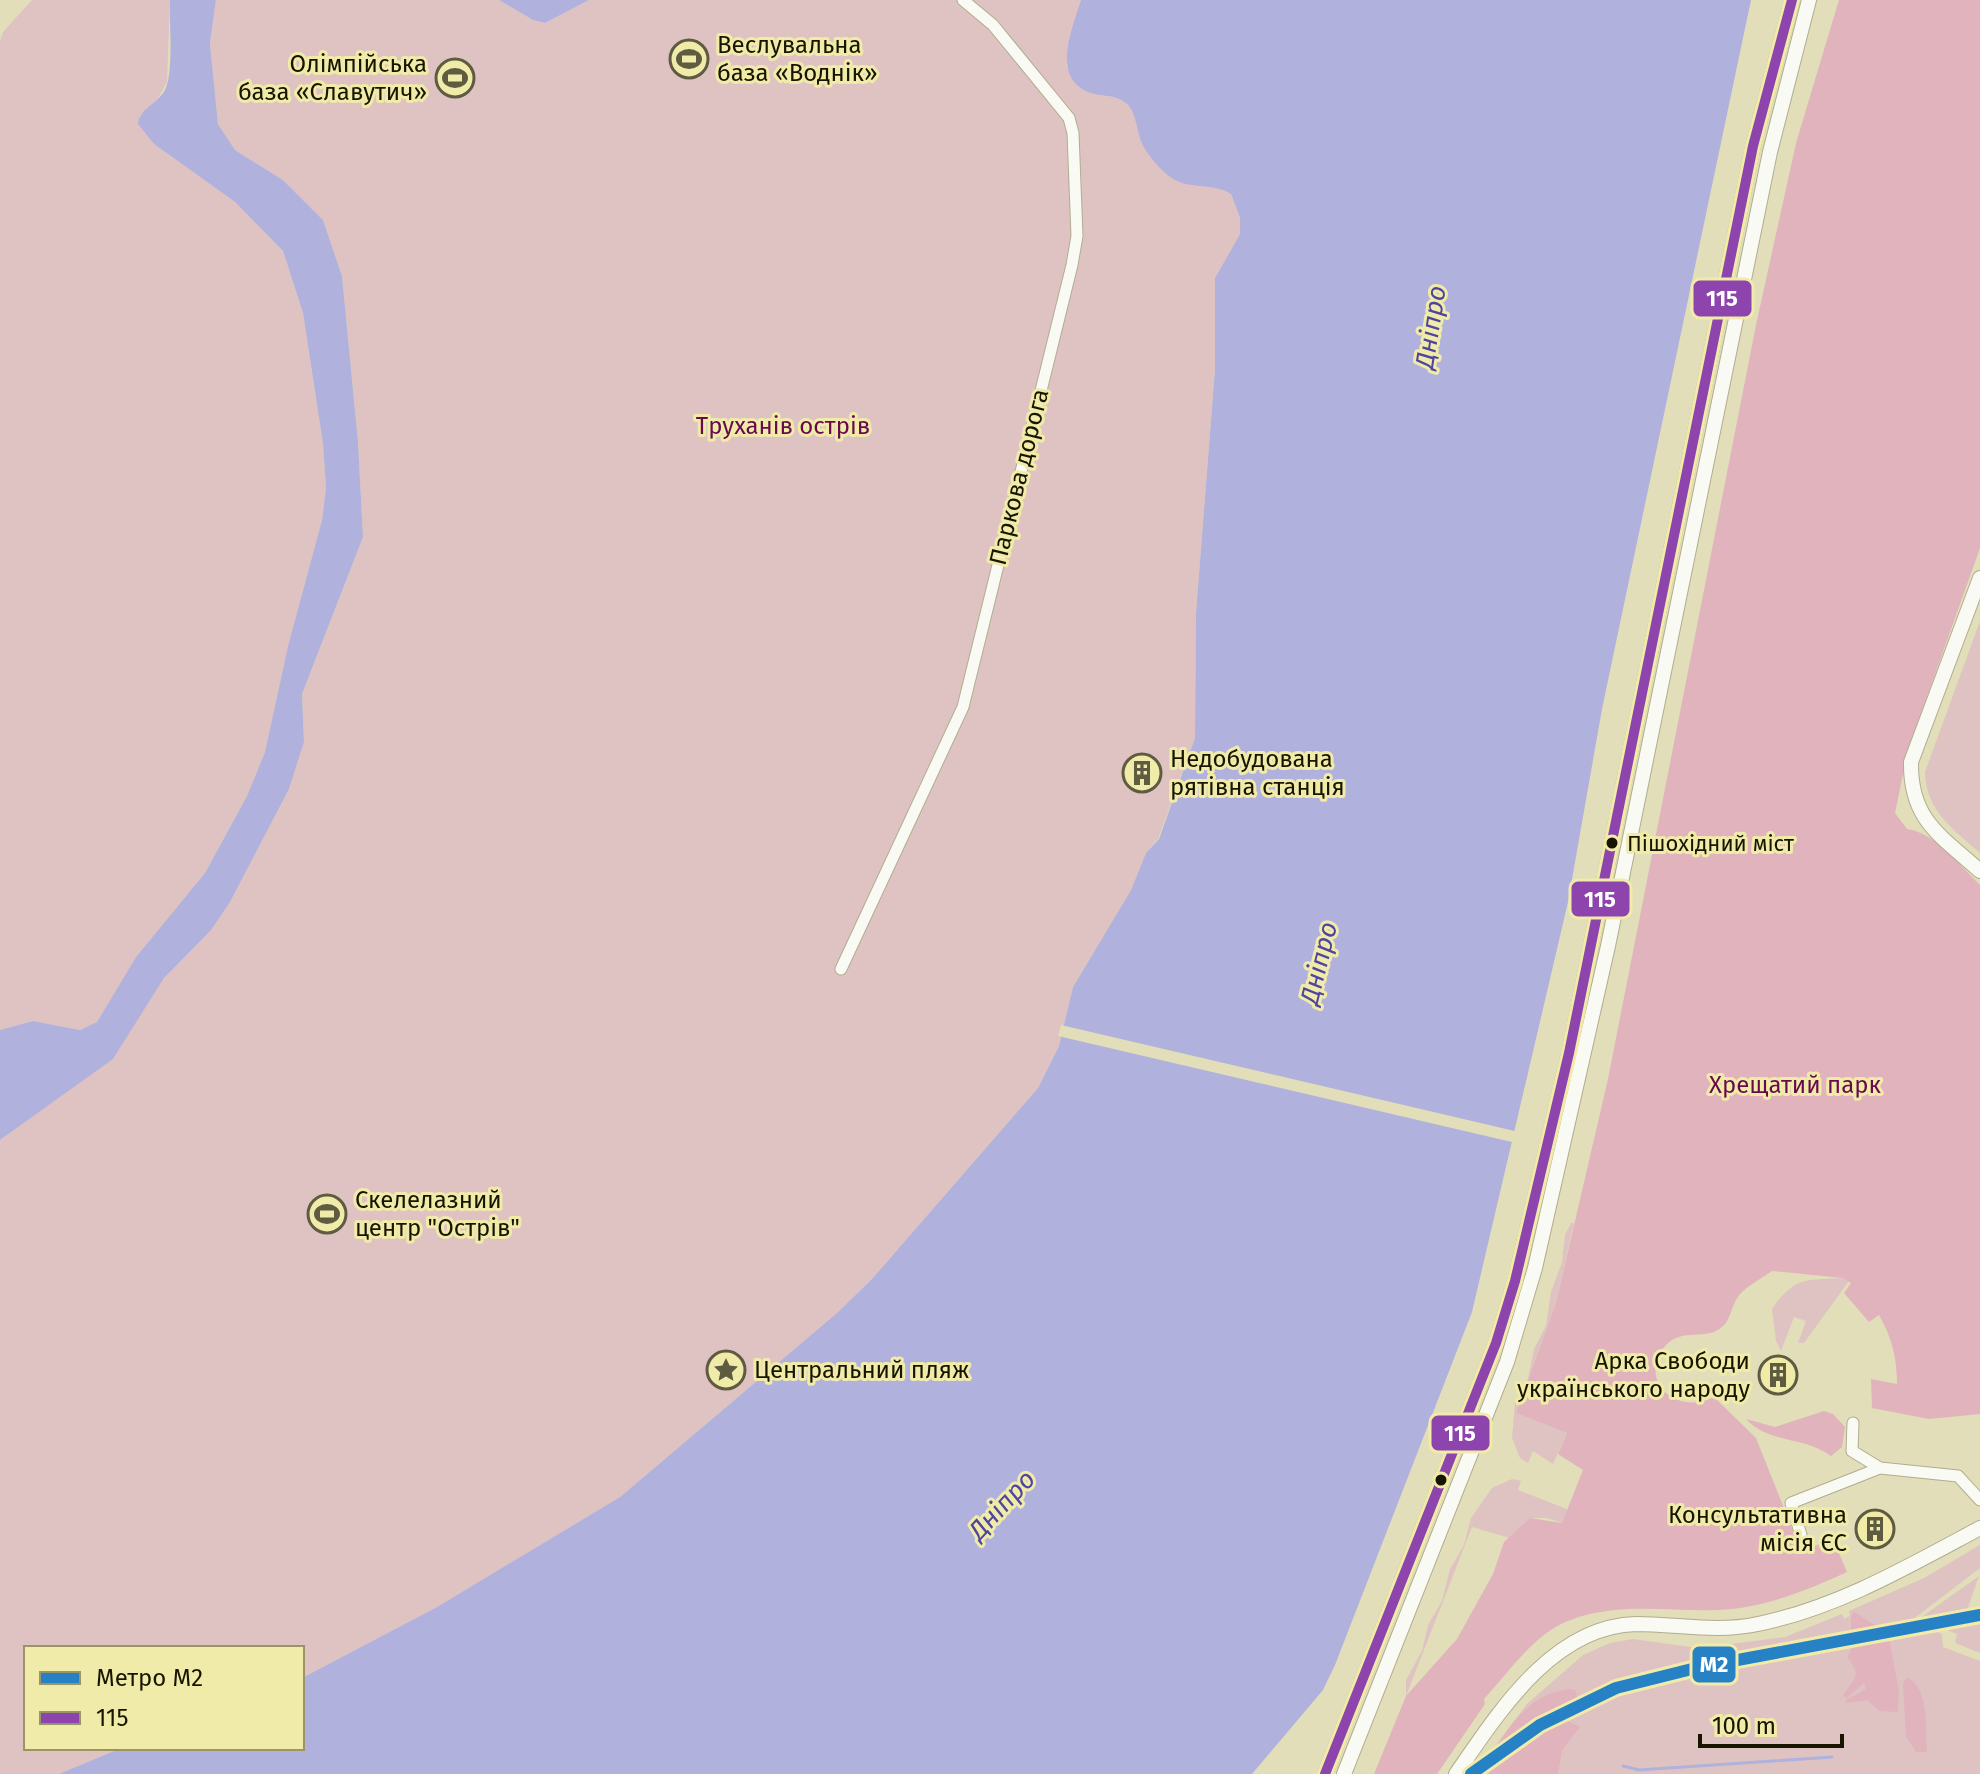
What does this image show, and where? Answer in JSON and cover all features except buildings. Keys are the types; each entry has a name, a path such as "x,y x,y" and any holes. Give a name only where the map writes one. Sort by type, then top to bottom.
{"main road":[{"path":"1325,1774 1496,1343 1515,1281 1587,968 1753,146 1792,0"},
{"path":"1344,1774 1507,1362 1528,1295 1608,946 1770,152 1809,0"},
{"path":"1980,578 1911,762 1911,788 1920,812 1980,871"},
{"path":"1456,1774 1487,1729 1523,1686 1560,1652 1589,1635 1633,1624 1726,1629 1796,1615 1855,1592 1980,1528"}],"street":[{"name":"Паркова дорога","path":"841,969 963,707 1077,236 1073,133 1069,118 993,25 963,0"},
{"path":"1853,1423 1852,1451 1880,1468 1958,1476 1980,1500"},
{"path":"1801,1535 1791,1503 1880,1468"}],"green space":[{"path":"32,0 170,0 167,82 158,98 140,116 154,144 235,202 283,251 303,313 323,444 326,488 322,520 288,646 265,752 247,796 205,873 136,957 97,1022 80,1030 33,1021 0,1030 0,41 3,32"},
{"name":"Труханів острів","path":"216,0 499,0 533,20 545,23 589,0 1081,0 1066,66 1090,89 1128,105 1148,151 1159,166 1175,176 1231,194 1240,218 1240,234 1215,278 1215,369 1196,613 1195,738 1158,839 1146,853 1131,890 1073,987 1059,1046 1038,1088 872,1279 837,1313 620,1497 437,1607 304,1677 304,1646 24,1646 24,1750 116,1750 59,1774 0,1774 0,1140 112,1059 164,978 230,902 289,789 304,742 302,694 363,537 358,442 342,276 323,220 283,180 235,150 218,124 210,43"},
{"name":"Хрещатий парк","path":"1839,0 1980,0 1980,548 1908,750 1895,813 1907,829 1938,843 1980,885 1980,1414 1929,1419 1872,1408 1871,1379 1897,1384 1893,1348 1879,1315 1869,1322 1844,1293 1851,1283 1843,1278 1772,1271 1740,1294 1729,1317 1716,1331 1680,1337 1666,1345 1655,1370 1664,1391 1674,1398 1700,1402 1714,1397 1756,1438 1801,1551 1833,1539 1847,1572 1769,1602 1736,1609 1624,1609 1568,1621 1544,1635 1512,1666 1484,1699 1485,1704 1437,1774 1374,1774 1406,1696 1457,1639 1493,1574 1504,1542 1530,1518 1562,1523 1583,1470 1558,1454 1567,1433 1516,1413 1556,1303 1608,1079 1756,325 1796,143"},
{"path":"1980,621 1980,853 1951,827 1936,808 1930,798 1925,772"},
{"path":"1574,1223 1556,1303 1516,1413 1567,1433 1553,1464 1533,1451 1528,1463 1520,1458 1512,1438 1515,1403 1528,1379 1534,1349 1546,1326 1551,1292 1562,1262 1565,1235"},
{"path":"1843,1278 1849,1281 1804,1343 1798,1343 1806,1321 1794,1317 1781,1351 1776,1341 1772,1309 1780,1299 1802,1282"},
{"path":"1824,1411 1833,1414 1845,1427 1842,1447 1831,1456 1810,1445 1765,1433 1746,1419 1775,1427"},
{"path":"1512,1479 1521,1481 1518,1490 1569,1510 1609,1536 1546,1518 1530,1518 1510,1538 1472,1527 1406,1696 1406,1680 1422,1651 1428,1625 1442,1601 1450,1569 1464,1545 1471,1518 1492,1488"},
{"path":"1980,1545 1980,1568 1912,1620 1942,1634 1943,1647 1980,1661 1980,1774 1474,1774 1527,1704 1583,1655 1610,1643 1633,1639 1698,1648 1785,1637 1842,1614 1844,1619 1850,1616 1849,1611 1924,1578"},
{"path":"1979,1576 1965,1616 1980,1622 1980,1653 1955,1643 1957,1634 1919,1619"},
{"path":"1854,1612 1888,1633 1899,1691 1898,1712 1880,1711 1867,1700 1846,1703 1846,1700 1866,1689 1864,1683 1847,1698 1843,1696 1856,1674 1847,1657 1851,1651 1851,1616"},
{"path":"1908,1677 1915,1683 1923,1700 1927,1752 1916,1752 1906,1737 1903,1683"},
{"path":"1576,1690 1577,1697 1566,1712 1567,1721 1580,1727 1562,1750 1558,1774 1479,1774 1506,1732 1527,1708 1554,1692"}],"water":[{"path":"170,0 216,0 210,43 218,124 235,150 283,180 323,220 342,276 358,442 363,537 302,694 304,742 289,789 230,902 211,930 164,978 113,1059 0,1140 0,1030 33,1021 80,1030 97,1022 136,957 205,873 247,796 265,752 288,646 322,520 326,488 323,444 303,313 283,251 235,202 154,144 138,124 142,114 162,95 168,82"},
{"path":"499,0 589,0 545,23 533,20"},
{"name":"Дніпро","path":"1081,0 1751,0 1602,709 1568,902 1472,1312 1323,1690 1252,1774 59,1774 116,1750 304,1750 304,1677 437,1607 620,1497 837,1313 872,1279 1038,1088 1059,1046 1073,987 1131,890 1146,853 1159,839 1195,738 1196,613 1215,369 1215,278 1240,234 1240,218 1231,194 1172,178 1156,164 1143,146 1133,114 1125,102 1081,88 1072,79 1067,54"}],"pier":[{"path":"1061,1025 1519,1132 1516,1143 1058,1036"}],"waterway":[{"path":"1623,1766 1639,1770 1832,1757"}],"metro line":[{"name":"M2","path":"1471,1774 1540,1725 1616,1688 1700,1667 1980,1615"}],"transit line":[{"name":"115","path":"1325,1774 1496,1343 1515,1281 1569,1053 1753,146 1792,0"}],"place":[{"name":"Веслувальна база «Воднік»","path":"689,59"},
{"name":"Олімпійська база «Славутич»","path":"455,78"},
{"name":"Недобудована рятівна станція","path":"1142,773"},
{"name":"Пішохідний міст","path":"1612,843"},
{"name":"Скелелазний центр \"Острів\"","path":"327,1214"},
{"name":"Центральний пляж","path":"726,1370"},
{"name":"Арка Свободи українського народу","path":"1778,1375"},
{"name":"Консультативна місія ЄС","path":"1875,1529"}]}
